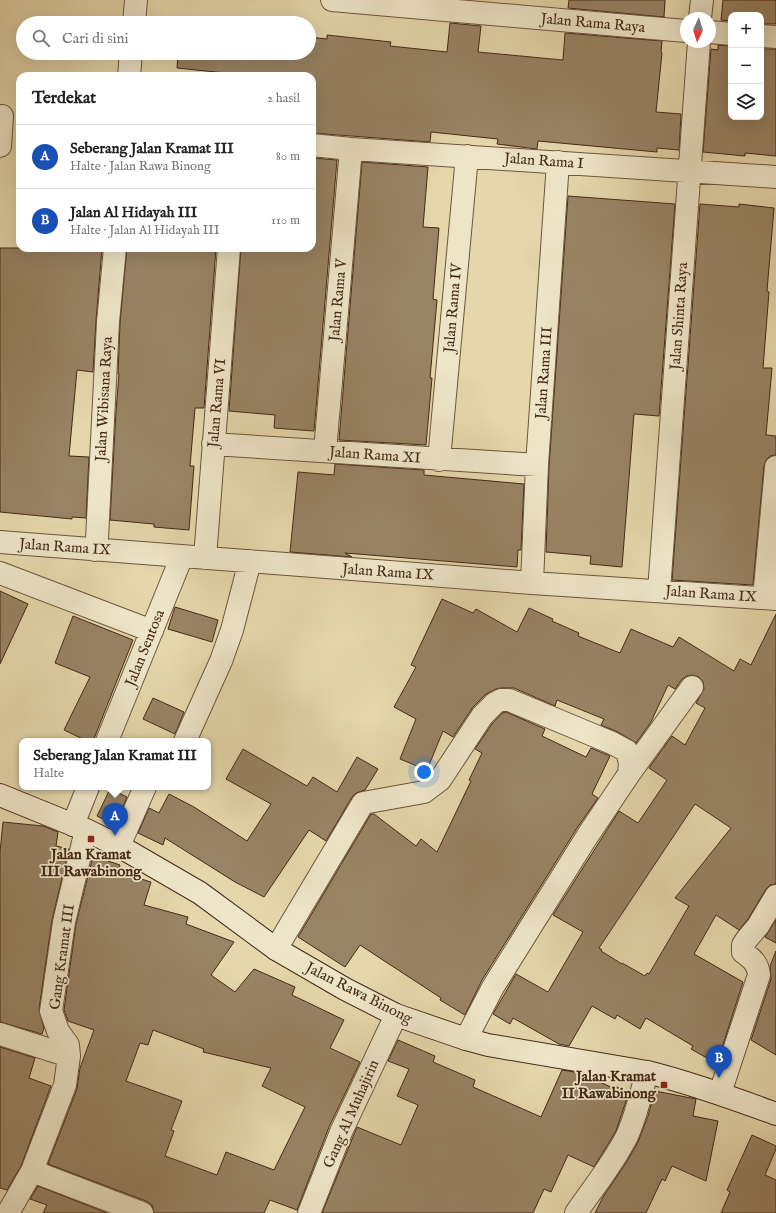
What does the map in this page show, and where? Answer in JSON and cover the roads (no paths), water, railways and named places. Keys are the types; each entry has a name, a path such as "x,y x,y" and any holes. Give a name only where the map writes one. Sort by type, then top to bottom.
{"street":[{"path":"135,16 136,0"},
{"name":"Jalan Rama Raya","path":"332,0 680,30"},
{"path":"701,12 702,0"},
{"path":"716,33 728,34"},
{"path":"764,36 776,37"},
{"name":"Jalan Shinta Raya","path":"659,591 699,48"},
{"path":"130,72 131,60"},
{"path":"0,146 7,116"},
{"name":"Jalan Rama I","path":"316,145 776,178"},
{"name":"Jalan Rama V","path":"325,451 350,148"},
{"name":"Jalan Rama IV","path":"439,460 466,156"},
{"name":"Jalan Rama III","path":"532,583 537,465 558,162"},
{"name":"Jalan Wibisana Raya","path":"95,550 97,539 108,322 115,252"},
{"name":"Jalan Rama VI","path":"205,558 229,252"},
{"name":"Jalan Rama XI","path":"213,444 439,460 537,465"},
{"path":"770,598 776,467"},
{"name":"Jalan Rama IX","path":"0,542 532,583 770,598"},
{"name":"Jalan Sentosa","path":"108,738 182,556"},
{"path":"186,738 221,661 232,630 250,561"},
{"path":"0,573 152,631"},
{"path":"466,1039 493,987 588,835 629,774 692,687"},
{"path":"276,949 363,803 424,792 434,785 440,780 482,716 495,703 501,700 509,700 612,743 627,751 630,763 629,774"},
{"path":"79,828 87,790"},
{"path":"119,846 144,790"},
{"name":"Jalan Rawa Binong","path":"0,795 119,846 200,893 276,949 345,989 396,1015 466,1039 510,1050 647,1072 720,1093 776,1114"},
{"name":"Gang Kramat III","path":"8,1213 32,1171 65,1085 69,1056 68,1045 58,1031 51,1011 79,828"},
{"path":"720,1093 759,975 758,967 753,960 743,952 743,945 758,926 776,896"},
{"name":"Gang Al Muhajirin","path":"310,1213 341,1132 396,1015"},
{"path":"0,1034 69,1056"},
{"path":"576,1213 614,1158 626,1137 635,1117 647,1072"},
{"path":"32,1171 142,1213"}],"place":[{"name":"Seberang Jalan Kramat III","path":"115,836"},
{"name":"Jalan Kramat III Rawabinong","path":"91,839"},
{"name":"Jalan Al Hidayah III","path":"719,1078"},
{"name":"Jalan Kramat II Rawabinong","path":"664,1085"}]}
